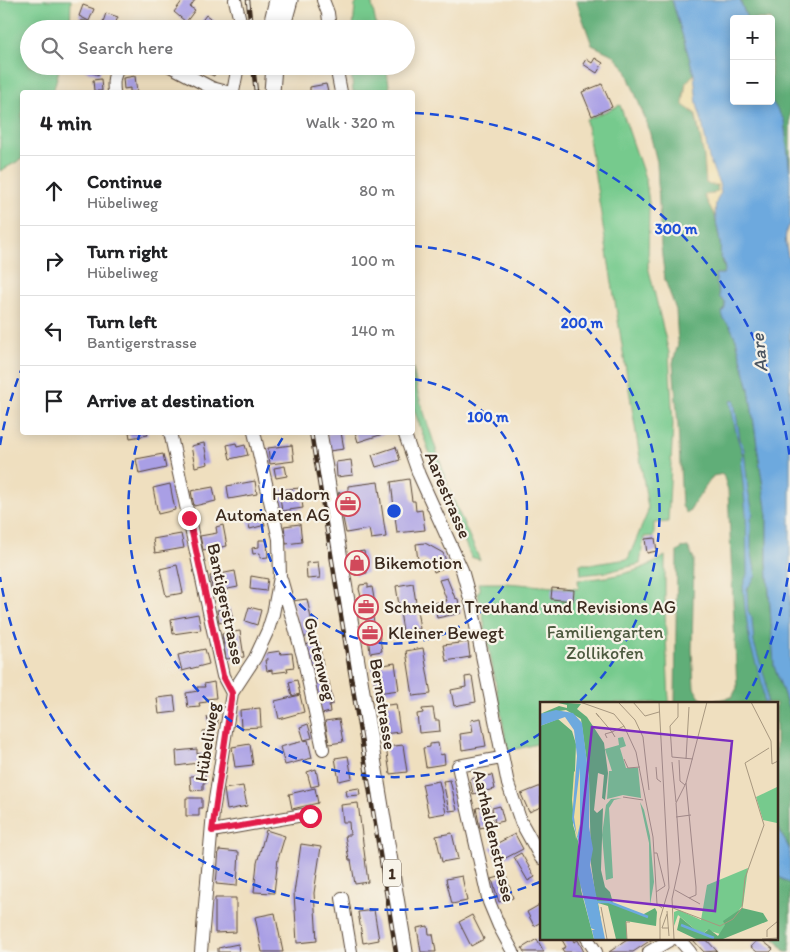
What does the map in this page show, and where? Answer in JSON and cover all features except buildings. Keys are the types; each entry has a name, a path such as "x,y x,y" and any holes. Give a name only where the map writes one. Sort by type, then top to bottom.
{"main road":[{"path":"272,20 276,0"},
{"path":"284,20 290,0"},
{"path":"265,75 265,90"},
{"path":"272,90 273,75"},
{"name":"Bernstrasse","path":"319,435 405,952"}],"street":[{"path":"235,0 240,20"},
{"path":"323,0 329,20"},
{"path":"114,75 114,90"},
{"path":"187,75 220,90"},
{"path":"233,90 236,75"},
{"path":"338,75 341,90"},
{"name":"Bantigerstrasse","path":"171,435 223,676 232,693"},
{"name":"Hübeliweg","path":"201,952 212,831 232,693 255,658 268,630 280,577 279,539 255,435"},
{"name":"Aarestrasse","path":"405,435 419,475 459,562 467,586 501,758 510,792 518,814 540,856"},
{"name":"Gurtenweg","path":"280,577 303,656 322,749"},
{"name":"Aarhaldenstrasse","path":"501,758 458,766 489,902 514,952"},
{"path":"212,831 303,815 310,816"},
{"path":"342,898 352,952"},
{"path":"588,940 596,952"},
{"path":"649,952 670,940"},
{"path":"680,940 690,952"}],"green space":[{"path":"0,0 71,0 70,20 20,20 20,75 58,75 54,90 20,90 20,160 0,171"},
{"path":"358,0 371,0 375,20 354,20 355,6"},
{"path":"576,0 672,0 694,74 686,83 683,98 695,114 704,156 706,183 717,185 718,191 711,195 704,195 715,216 721,246 720,252 725,270 723,274 715,275 725,302 724,320 730,326 736,339 749,389 767,515 767,562 774,666 790,712 790,850 778,827 778,702 708,702 732,697 737,688 728,490 723,474 713,476 687,514 682,506 673,363 678,344 676,310 665,280 661,247 657,162 648,126 625,68 613,55 592,45"},
{"path":"740,0 790,0 790,173 784,120 774,105 775,15 746,15"},
{"path":"352,75 387,75 390,90 353,90"},
{"path":"620,105 646,181 649,203 648,266 669,353 673,424 668,522 654,523 654,536 644,537 640,564 607,572 581,575 580,564 628,559 648,508 586,120"},
{"path":"415,378 418,394 451,495 480,560 471,557 444,493 415,413"},
{"path":"688,547 694,559 692,650 694,688 700,698 708,702 675,702 677,552 681,548"},
{"name":"Familiengarten Zollikofen","path":"665,556 669,702 540,702 540,743 508,751 477,592 480,591 478,583 506,583 579,589 578,580 635,571"},
{"path":"778,876 790,884 790,952 786,952 776,940 778,940"}],"sand":[{"path":"694,74 722,140 729,305 720,298 715,274 723,274 725,269 721,258 721,246 715,216 704,195 714,194 718,191 717,185 706,183 704,156 696,114 683,105 686,83"}],"water":[{"name":"Aare","path":"672,0 740,0 746,15 730,15 730,105 774,105 784,120 790,173 790,225 787,229 786,239 790,266 790,712 774,666 767,562 767,515 749,389 736,339 730,326 724,320 722,313 725,308 725,302 720,298 715,274 723,274 725,270 721,258 715,210 721,193 709,158 697,104 694,74"},
{"path":"734,399 740,439 744,449 748,489 753,513 751,520 751,548 756,576 747,589 748,611 752,618 754,643 766,682 767,702 764,702 762,683 750,644 745,609 743,586 747,574 746,514 741,465 743,455 737,437 730,402"},
{"path":"778,827 790,850 790,884 778,876"}],"railway":[{"path":"248,0 250,20"},
{"path":"254,75 256,90"},
{"path":"311,435 396,952"}],"place":[{"name":"Hadorn Automaten AG","path":"348,504"},
{"name":"Bikemotion","path":"357,563"},
{"name":"Schneider Treuhand und Revisions AG","path":"366,607"},
{"name":"Kleiner Bewegt","path":"370,633"}],"route":[{"path":"189,518 223,676 232,693 216,791 212,831 303,815 310,816"}]}
